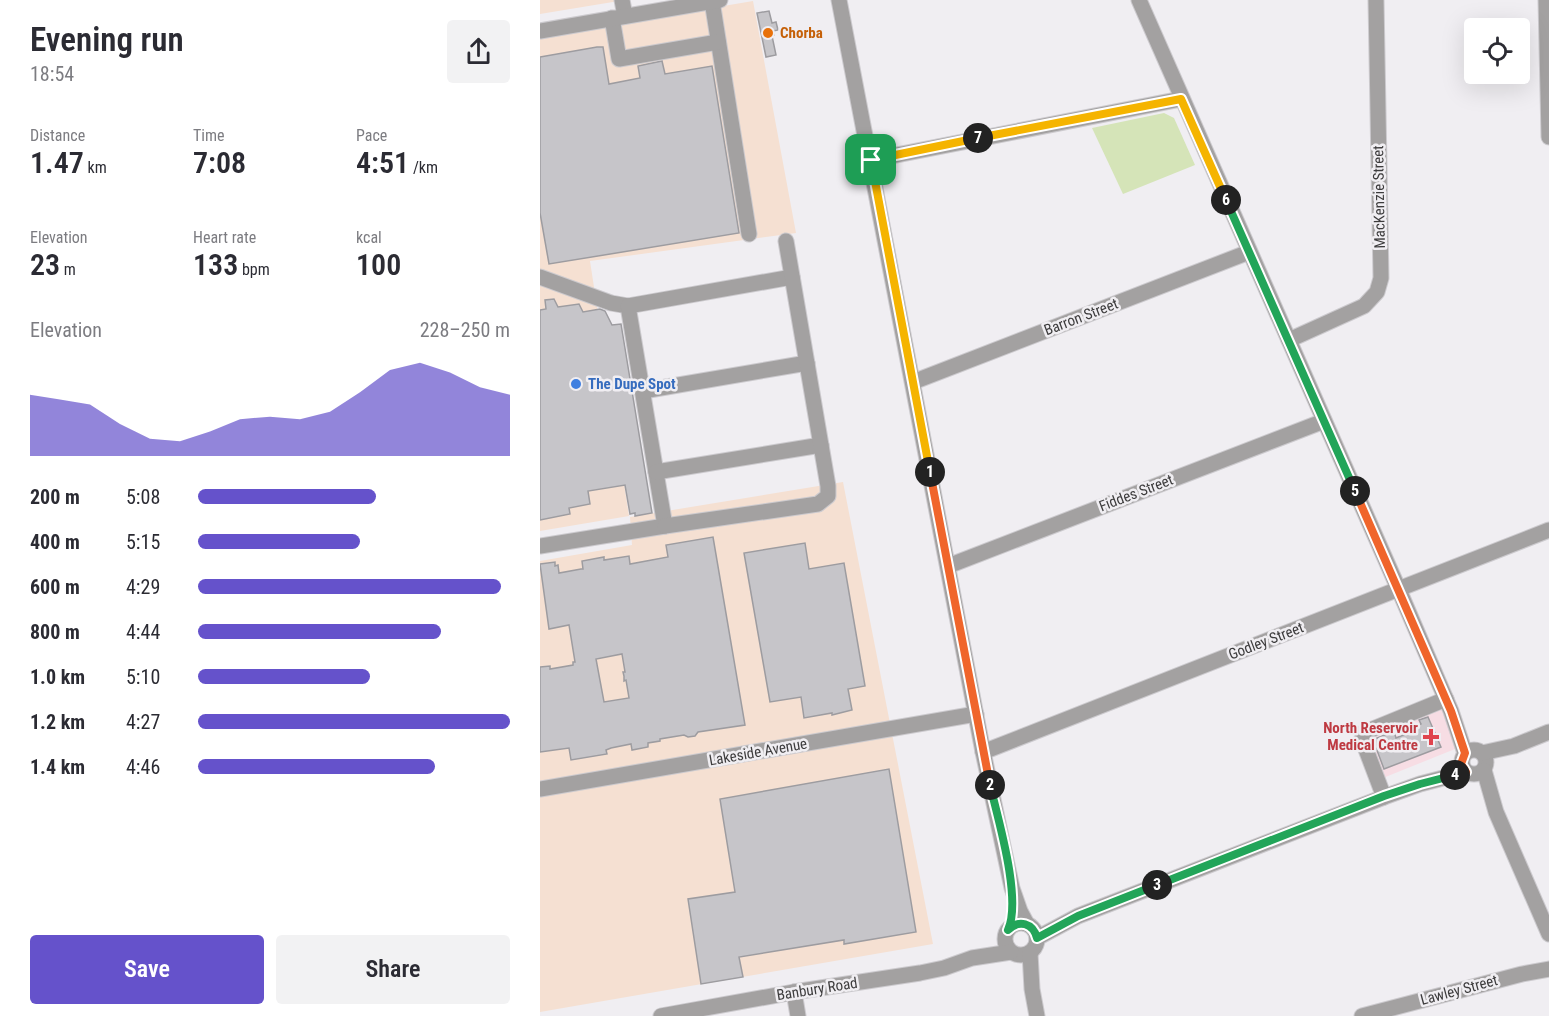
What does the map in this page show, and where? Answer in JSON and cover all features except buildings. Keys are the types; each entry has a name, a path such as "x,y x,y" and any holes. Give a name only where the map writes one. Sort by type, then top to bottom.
{"street":[{"path":"622,0 618,17 619,59 718,42"},
{"path":"839,0 983,752 1012,888 1014,945 1032,989 1037,1016"},
{"path":"1139,0 1549,933"},
{"name":"MacKenzie Street","path":"1289,340 1364,306 1377,292 1381,278 1376,0"},
{"path":"1546,0 1549,138"},
{"path":"540,31 716,1 718,42 749,234"},
{"path":"871,160 1181,99"},
{"path":"540,546 818,504 828,496 786,241"},
{"name":"Barron Street","path":"913,382 1249,252"},
{"path":"540,277 611,303 628,306 792,277"},
{"path":"628,306 665,526"},
{"path":"643,391 807,363"},
{"name":"Fiddes Street","path":"948,566 1324,421"},
{"path":"656,472 821,445"},
{"name":"Godley Street","path":"983,752 1549,530"},
{"path":"1384,796 1362,739 1363,734 1448,705"},
{"name":"Lakeside Avenue","path":"540,789 976,714"},
{"name":"Banbury Road","path":"661,1016 944,968 1014,945 1017,924 1031,929 1078,916 1549,732"},
{"path":"1012,888 1031,929 1036,946 1014,945"},
{"name":"Lawley Street","path":"1522,974 1549,962"},
{"name":"Lawley Street","path":"1362,1016 1549,969"},
{"path":"794,993 798,1016"}],"shaded area":[{"path":"540,0 625,0 540,14"},
{"path":"753,1 796,233 590,261 629,516 540,531 540,37"},
{"path":"843,482 933,944 540,1012 540,561 632,545 630,517"},
{"path":"1439,698 1460,747 1373,782 1355,733"}],"green space":[{"path":"1164,113 1174,118 1195,165 1123,194 1092,128"}],"place":[{"name":"Chorba","path":"768,33"},
{"name":"The Dupe Spot","path":"576,384"},
{"name":"North Reservoir Medical Centre","path":"1431,737"}],"route":[{"path":"1181,99 1451,711 1465,753 1461,764 1466,772 1384,796 1078,916 1037,938 1034,929 1027,924 1017,924 1008,930 1013,920 1012,888 983,752 871,160 1181,99"}]}
